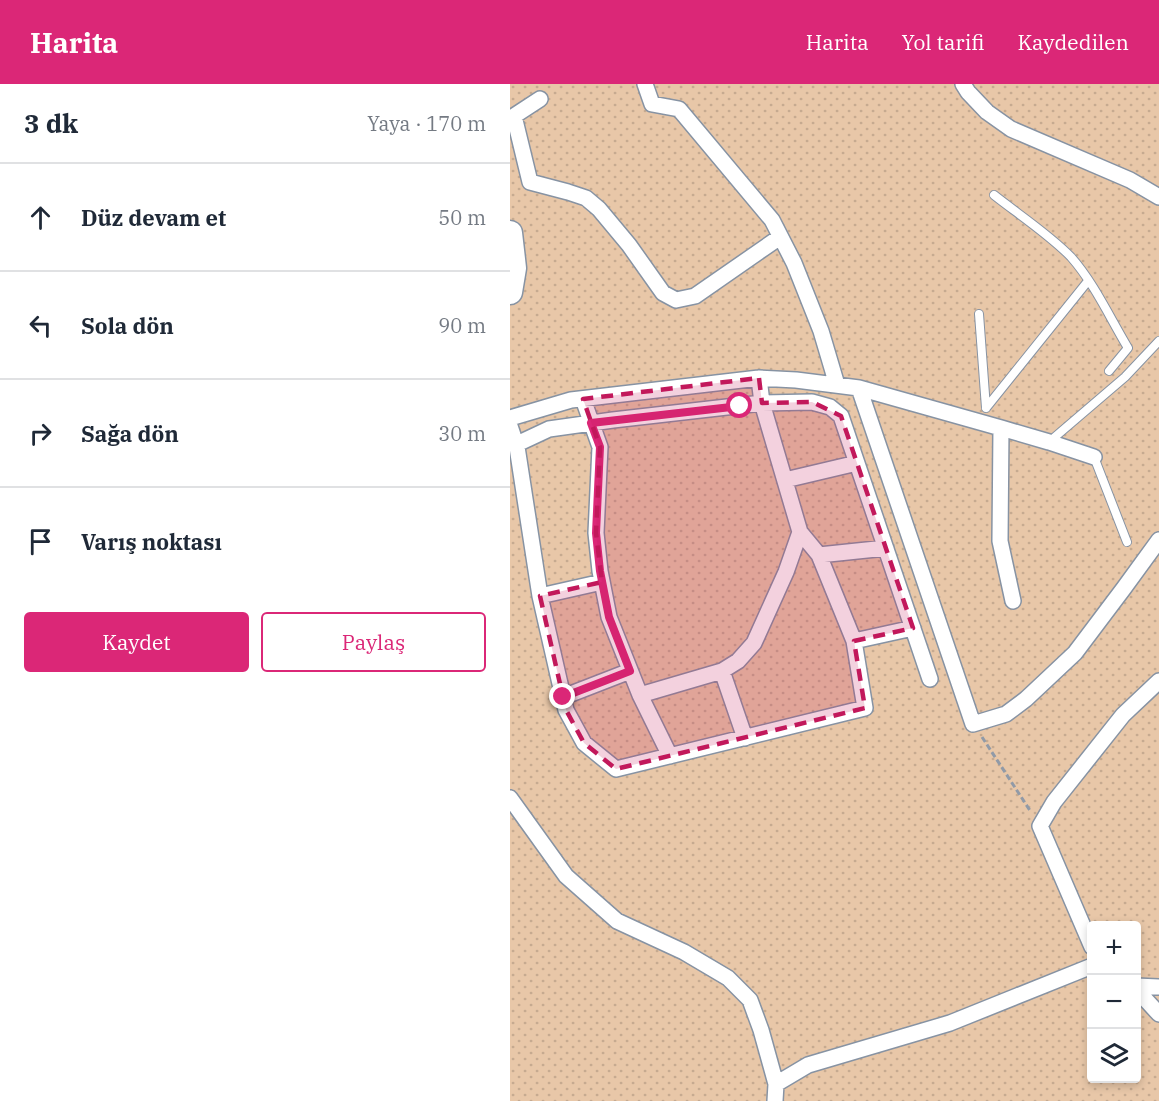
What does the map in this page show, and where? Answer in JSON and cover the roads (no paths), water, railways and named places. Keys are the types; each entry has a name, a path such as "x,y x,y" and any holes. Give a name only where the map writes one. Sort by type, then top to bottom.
{"main road":[{"path":"510,233 514,268 510,292"}],"street":[{"path":"645,84 652,104 679,109 772,220 794,263 821,331 837,385"},
{"path":"963,84 987,112 1011,129 1130,180 1159,197"},
{"path":"540,99 514,116 530,182 586,198 599,209 663,293 676,300 695,296 780,237"},
{"path":"510,426 517,444 540,596 566,710 584,743 616,769 865,708 854,641 819,555 800,532 762,403 759,378"},
{"path":"510,418 571,400 759,378 796,380 859,388 984,415 1001,428 1094,457"},
{"path":"859,388 973,724 1006,714 1026,699 1075,653 1159,540"},
{"path":"583,399 600,447 596,533 600,571 609,617 640,695 670,756"},
{"path":"517,444 549,429 591,423 762,403 812,402 830,407 841,416 930,679"},
{"path":"1001,428 1000,540 1013,601"},
{"path":"785,480 857,464"},
{"path":"640,695 722,671 738,661 754,643 786,572 800,532"},
{"path":"819,555 886,548"},
{"path":"540,596 602,582"},
{"path":"854,641 913,628"},
{"path":"563,697 630,671"},
{"path":"722,671 745,738"},
{"path":"1087,935 1040,826 1054,802 1122,715 1159,681"},
{"path":"510,798 566,876 617,921 684,952 728,978 750,1000 777,1084 776,1101"},
{"path":"777,1084 808,1065 950,1023 1087,968"},
{"path":"1141,988 1159,987"},
{"path":"1141,993 1159,1014"}],"lane":[{"path":"994,195 1071,257 1088,281 1128,348 1109,371"},
{"path":"984,415 1088,281"},
{"path":"979,314 984,415"},
{"path":"1049,442 1125,377 1159,341"},
{"path":"1094,457 1127,542"}]}
